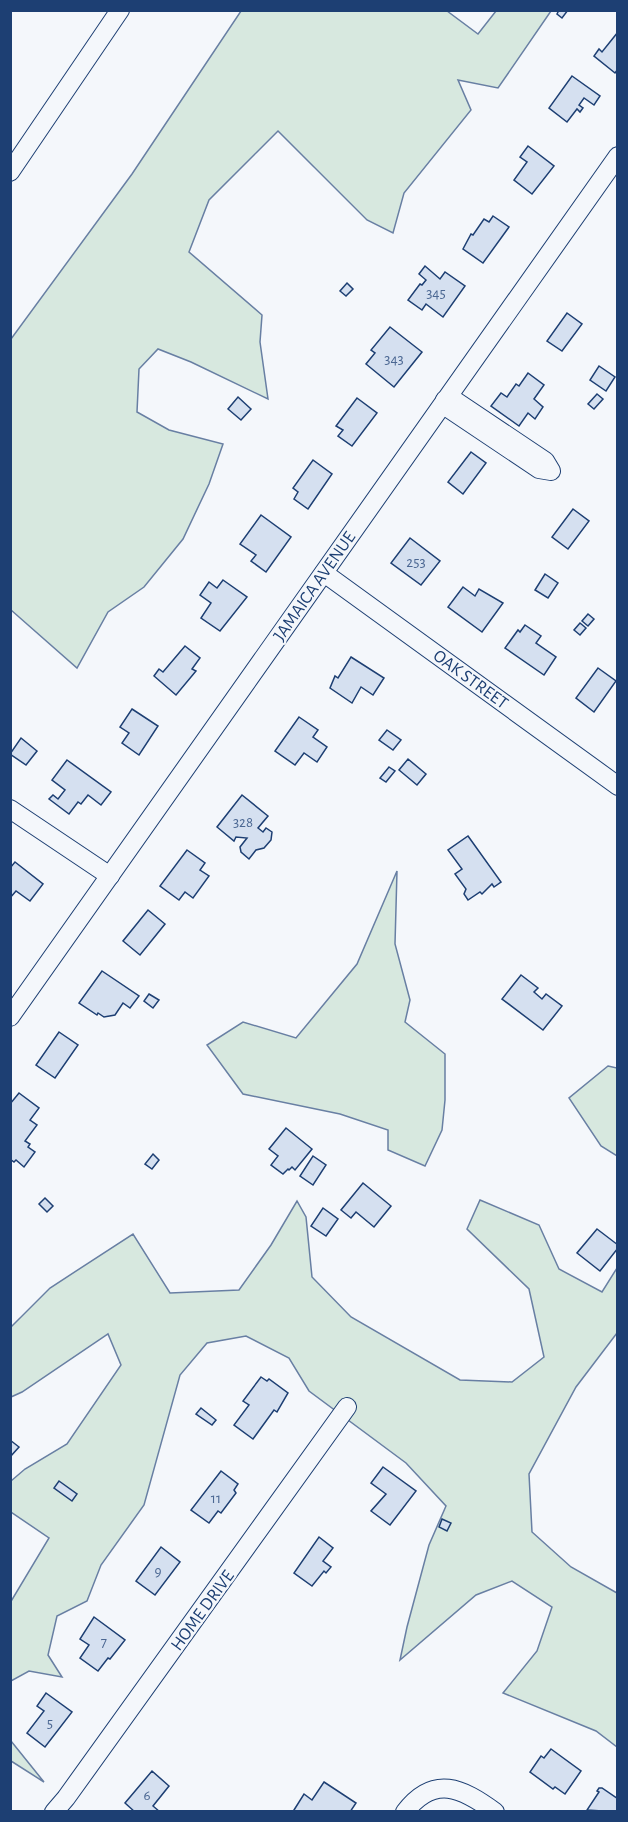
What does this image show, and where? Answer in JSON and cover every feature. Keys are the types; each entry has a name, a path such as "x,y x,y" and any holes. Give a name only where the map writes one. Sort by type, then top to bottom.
{"street":[{"path":"10,172 120,10"},
{"name":"JAMAICA AVENUE","path":"10,1017 618,156"},
{"path":"445,400 454,400 545,461 551,471 539,469 492,438 448,408 445,400"},
{"name":"OAK STREET","path":"324,573 618,786"},
{"path":"10,809 110,876"},
{"name":"HOME DRIVE","path":"54,1812 347,1407"},
{"path":"405,1812 421,1794 439,1788 459,1791 475,1797 495,1812"}],"shaded area":[{"path":"241,11 447,11 478,34 496,11 551,11 498,88 458,80 471,110 404,193 393,233 367,220 278,131 209,200 189,252 262,315 260,342 268,399 191,362 158,349 139,369 137,412 169,430 223,444 209,484 183,539 144,587 108,612 77,668 11,610 11,339 132,174"},
{"path":"397,871 395,944 410,1000 405,1022 445,1054 445,1100 442,1130 425,1166 388,1150 388,1130 340,1114 243,1094 207,1045 243,1022 296,1038 357,964"},
{"path":"608,1066 617,1068 617,1156 601,1146 569,1098"},
{"path":"480,1200 539,1225 559,1269 602,1292 617,1268 617,1333 576,1387 529,1474 532,1532 571,1567 617,1593 617,1747 596,1731 503,1693 537,1651 552,1607 512,1581 476,1595 400,1660 429,1545 446,1506 406,1463 309,1391 289,1358 246,1336 207,1343 180,1375 144,1505 101,1565 87,1601 57,1616 48,1655 62,1677 29,1671 11,1681 10,1603 49,1538 11,1512 11,1481 25,1469 67,1444 121,1365 108,1334 11,1397 11,1327 50,1288 133,1234 170,1293 239,1290 271,1245 297,1201 306,1217 312,1277 351,1317 460,1380 512,1382 544,1357 529,1289 467,1229"},
{"path":"11,1741 44,1782 11,1761"}],"building":[{"path":"559,10 568,10 562,18 557,14"},
{"path":"618,32 618,69 615,73 594,56 599,49 602,52"},
{"path":"572,76 600,96 594,105 584,98 579,105 583,108 580,112 577,109 567,122 549,108"},
{"path":"528,146 554,166 532,194 514,180 527,162 520,157"},
{"path":"493,216 509,227 483,263 463,249 471,234 473,235 484,219 489,222"},
{"path":"425,266 440,279 445,272 465,286 443,317 426,304 422,310 408,300 426,280 419,274"},
{"path":"347,283 353,289 346,296 340,291"},
{"path":"567,313 582,324 562,351 547,341"},
{"path":"390,327 422,352 394,387 366,364 375,353 371,350"},
{"path":"599,366 615,377 606,391 590,380"},
{"path":"528,373 544,385 534,399 543,407 535,419 528,413 519,426 491,406 501,393 507,397"},
{"path":"597,394 603,399 594,409 588,404"},
{"path":"238,397 251,409 241,420 228,409"},
{"path":"357,398 377,413 352,446 338,436 343,430 336,426"},
{"path":"471,452 486,463 463,494 448,482"},
{"path":"313,460 332,474 308,509 294,499 298,492 293,488"},
{"path":"573,509 589,521 568,549 552,537"},
{"path":"261,515 291,537 266,572 251,561 256,555 240,544"},
{"path":"410,538 440,561 421,585 391,563"},
{"path":"545,574 558,583 548,598 535,590"},
{"path":"223,580 247,597 220,631 201,618 211,603 200,595 209,582 217,588"},
{"path":"463,587 475,596 479,589 503,603 482,632 448,607"},
{"path":"588,614 594,619 588,626 582,621"},
{"path":"580,623 586,628 580,635 574,630"},
{"path":"525,625 541,636 536,643 556,657 544,675 505,648 518,630 520,632"},
{"path":"185,646 200,658 192,669 196,671 176,695 154,676 159,669 163,672"},
{"path":"351,657 384,678 373,695 361,687 352,703 330,688 335,676 338,678"},
{"path":"598,668 616,681 594,712 576,698"},
{"path":"132,709 158,726 139,755 122,743 129,733 120,727"},
{"path":"299,717 318,730 313,737 327,747 317,762 304,753 295,765 275,751"},
{"path":"387,730 401,740 393,750 379,740"},
{"path":"21,738 37,751 26,765 10,754"},
{"path":"408,759 426,774 417,785 399,770"},
{"path":"67,760 111,792 101,805 88,795 81,804 78,802 69,814 49,799 53,795 58,799 65,790 52,780"},
{"path":"389,767 395,771 386,782 380,778"},
{"path":"242,795 268,816 258,828 263,832 266,828 272,832 271,840 264,848 256,850 249,859 241,852 240,847 247,838 236,837 234,841 217,827"},
{"path":"468,836 501,882 494,887 492,884 482,894 480,892 468,900 464,894 466,889 455,874 462,869 448,850"},
{"path":"187,850 205,863 200,870 209,876 193,898 185,892 179,900 160,886"},
{"path":"15,862 43,884 30,901 16,891 10,898 10,868"},
{"path":"148,910 165,924 140,955 123,941"},
{"path":"102,971 139,996 130,1008 123,1003 115,1015 104,1017 79,1003"},
{"path":"521,975 538,988 534,992 542,999 546,994 562,1006 543,1030 502,999"},
{"path":"149,994 159,1000 153,1008 144,1001"},
{"path":"59,1032 78,1045 55,1078 36,1065"},
{"path":"19,1093 39,1108 30,1120 37,1125 25,1141 30,1144 28,1147 35,1152 24,1167 16,1160 14,1162 10,1159 10,1104"},
{"path":"286,1128 312,1149 295,1170 292,1167 283,1174 271,1165 278,1156 269,1149"},
{"path":"153,1154 159,1160 152,1169 145,1164"},
{"path":"313,1156 326,1165 313,1185 300,1176"},
{"path":"363,1183 391,1206 374,1227 356,1212 351,1218 341,1210"},
{"path":"45,1198 53,1206 47,1212 39,1204"},
{"path":"323,1208 338,1219 326,1236 311,1226"},
{"path":"597,1229 618,1245 600,1271 577,1253"},
{"path":"261,1377 267,1381 269,1379 288,1393 277,1412 274,1410 253,1439 234,1425 249,1405 243,1401"},
{"path":"201,1408 216,1420 212,1425 196,1414"},
{"path":"10,1440 19,1447 10,1457"},
{"path":"383,1467 416,1491 390,1525 371,1511 386,1494 371,1483"},
{"path":"221,1471 238,1484 234,1490 236,1493 221,1513 218,1511 209,1523 191,1510"},
{"path":"59,1481 77,1494 72,1501 54,1488"},
{"path":"442,1519 451,1523 447,1531 439,1527"},
{"path":"319,1537 333,1548 323,1561 331,1567 326,1573 324,1571 312,1586 294,1573"},
{"path":"161,1547 180,1562 155,1595 136,1581"},
{"path":"94,1617 125,1640 98,1671 80,1658 89,1645 80,1639"},
{"path":"46,1693 72,1712 45,1747 27,1733 44,1711 37,1706"},
{"path":"551,1749 581,1771 565,1794 555,1787 553,1789 530,1772 541,1756 544,1758"},
{"path":"152,1771 169,1786 153,1806 160,1812 135,1812 125,1803"},
{"path":"324,1782 356,1803 350,1812 296,1812 294,1810 304,1794 312,1800"},
{"path":"599,1788 618,1799 618,1812 587,1810 599,1792 597,1791"}]}
